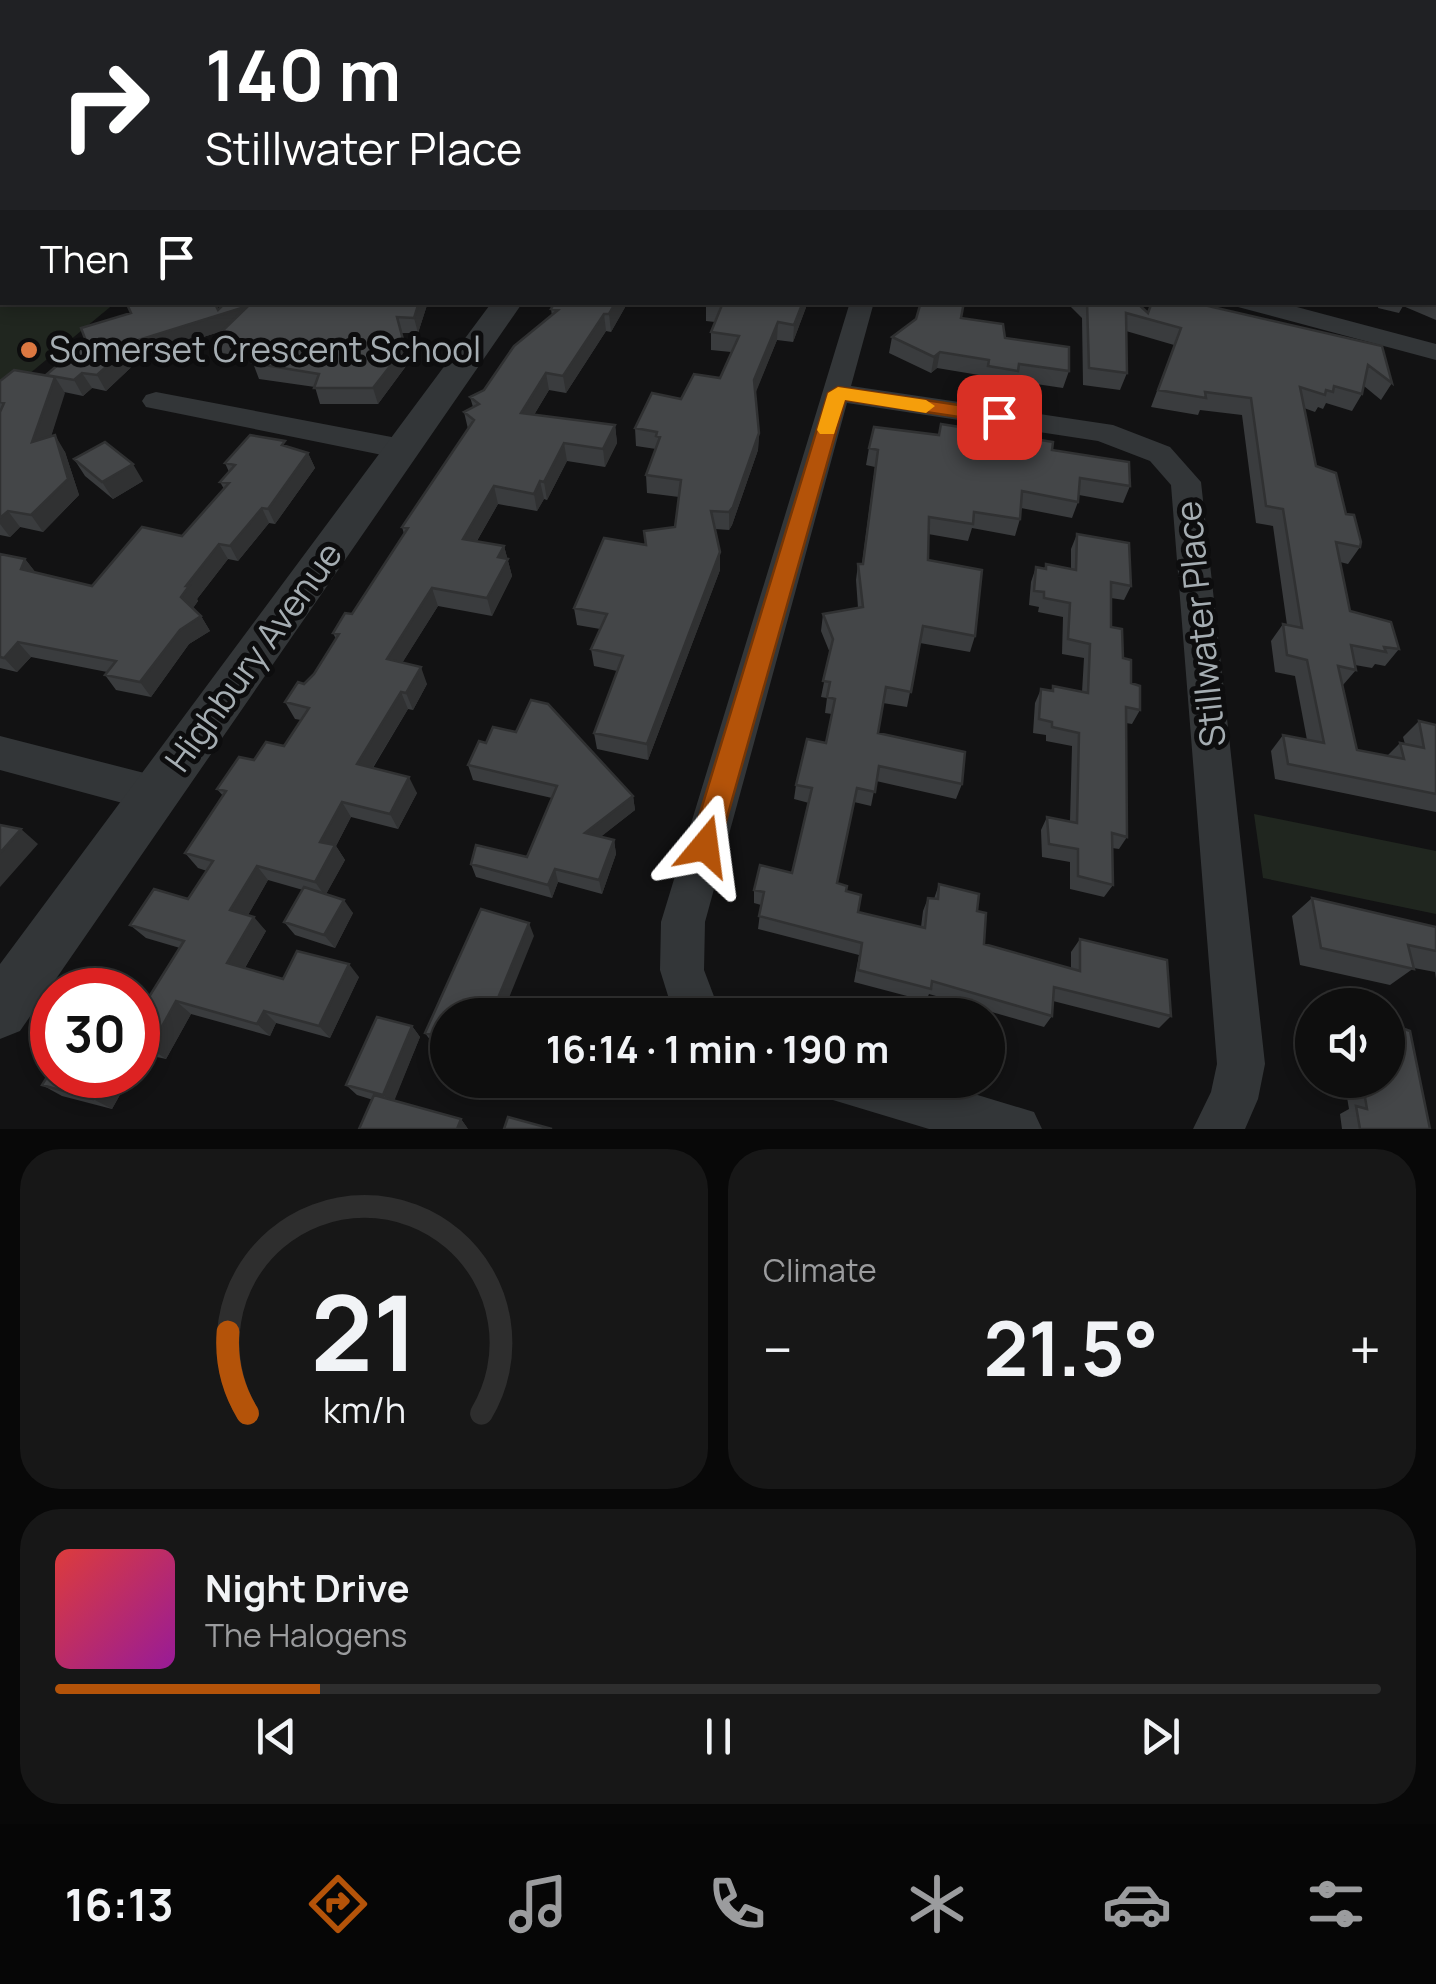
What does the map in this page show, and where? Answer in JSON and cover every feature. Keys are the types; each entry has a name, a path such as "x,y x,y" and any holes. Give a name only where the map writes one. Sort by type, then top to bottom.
{"street":[{"name":"Highbury Avenue","path":"0,1012 506,305"},
{"path":"688,998 679,955 683,922 861,305"},
{"path":"1258,305 1436,352"},
{"name":"Stillwater Place","path":"838,393 1103,432 1160,454 1186,482 1223,836 1241,1064 1234,1099 1218,1129"},
{"path":"156,401 402,449"},
{"path":"0,753 156,794"},
{"path":"905,1098 1017,1129"}],"shaded area":[{"name":"Somerset Crescent School","path":"0,305 113,305 0,398"},
{"path":"1254,814 1436,851 1436,914 1263,878"}],"building":[{"path":"127,305 216,305 218,310 223,305 418,305 414,318 397,317 405,347 373,388 314,388 319,374 253,363 268,347 215,338 248,306 135,341 97,375 82,373 74,380 46,375 86,341 81,328 131,313"},
{"path":"553,305 614,305 609,314 604,314 563,376 546,373 521,413 615,425 603,449 564,443 534,494 494,486 463,539 504,546 498,557 508,559 487,598 432,588 387,659 421,667 357,764 409,777 390,814 342,802 320,842 335,845 315,882 257,866 230,910 254,917 227,963 283,979 297,951 349,964 319,1026 264,1011 257,1024 176,1001 160,1030 160,979 184,941 130,925 154,889 188,899 213,861 185,853 226,791 217,789 239,757 254,760 266,742 284,746 309,708 285,702 298,682 304,684 314,674 339,634 333,633 345,613 352,614 408,528 402,527 474,420 464,412 479,404 470,397 484,390 514,346 558,310 551,309"},
{"path":"722,305 802,305 794,325 778,322 754,380 759,433 733,507 729,512 711,511 720,552 647,744 594,733 623,656 591,649 607,614 574,608 604,538 646,545 644,531 675,527 681,480 646,475 660,437 657,432 635,428 652,393 681,399 694,374 720,378 739,336 711,332"},
{"path":"920,305 963,305 961,318 1003,324 1005,338 1069,347 1069,371 1019,364 1018,371 988,366 989,360 940,352 934,357 892,337 916,319"},
{"path":"1087,305 1139,305 1148,313 1151,305 1204,305 1382,346 1392,383 1368,365 1362,394 1334,386 1333,392 1326,390 1325,395 1300,387 1316,466 1336,473 1346,514 1354,515 1361,542 1360,547 1336,542 1350,611 1391,622 1399,649 1384,647 1386,652 1351,645 1356,670 1338,666 1357,750 1404,759 1400,743 1424,748 1419,721 1436,725 1436,794 1288,764 1283,735 1324,743 1307,660 1287,655 1283,624 1302,628 1283,509 1266,506 1251,398 1205,392 1206,398 1158,390 1181,328 1126,313 1127,373 1089,368"},
{"path":"14,370 55,377 32,442 55,435 68,479 31,515 8,511 0,518 0,412 4,403 0,402 0,381"},
{"path":"941,424 1053,442 1052,450 1129,462 1130,486 1080,478 1078,502 1022,491 1020,519 974,512 973,524 929,517 928,560 982,570 975,636 923,626 911,692 886,687 878,733 965,752 962,784 879,766 875,792 857,788 837,883 847,886 846,891 861,895 858,912 925,928 928,898 938,899 939,884 979,894 977,911 986,913 984,944 1080,971 1080,939 1167,960 1171,1016 1054,987 1052,1016 1005,1002 1005,998 990,998 932,981 931,989 858,970 862,943 759,916 764,892 754,890 760,865 792,873 812,788 796,785 807,739 826,743 835,699 827,697 830,682 823,681 833,639 823,614 863,607 858,564 863,564 878,450 869,448 874,427 939,435"},
{"path":"250,435 285,441 282,445 308,453 268,509 262,508 230,546 219,544 186,586 181,597 201,616 180,630 140,682 105,675 116,661 18,642 4,658 0,657 0,554 25,559 21,569 92,586 142,527 182,536 229,483 220,482 235,465 225,463"},
{"path":"105,442 133,464 102,482 74,459"},
{"path":"1077,534 1129,543 1131,586 1111,582 1111,627 1122,629 1123,658 1131,660 1131,683 1140,686 1140,710 1126,707 1127,837 1112,833 1113,885 1078,876 1078,849 1049,844 1047,817 1077,823 1079,733 1052,727 1052,722 1039,719 1041,689 1053,691 1053,686 1088,693 1090,644 1068,639 1070,603 1044,598 1044,592 1034,591 1036,567 1046,569 1046,564 1076,570"},
{"path":"531,700 548,704 633,796 585,833 614,840 599,880 555,869 548,885 471,864 476,845 527,857 557,786 468,765 479,741 486,743 493,727 516,732"},
{"path":"0,825 21,829 0,853"},
{"path":"304,887 344,900 324,935 284,922"},
{"path":"1312,898 1436,927 1436,951 1408,945 1414,969 1321,948"},
{"path":"481,909 529,923 498,998 441,998"},
{"path":"377,1017 412,1026 383,1095 346,1085"},
{"path":"1405,1029 1410,1031 1430,1129 1360,1129 1356,1106 1367,1109 1365,1098 1405,1098"},
{"path":"374,1095 461,1119 457,1129 359,1129"},
{"path":"508,1117 552,1129 504,1129"}],"slow traffic":[{"path":"827,430 838,393 926,406"}],"place":[{"name":"Somerset Crescent School","path":"29,350"}],"route":[{"path":"705,846 838,393 999,417"}]}
